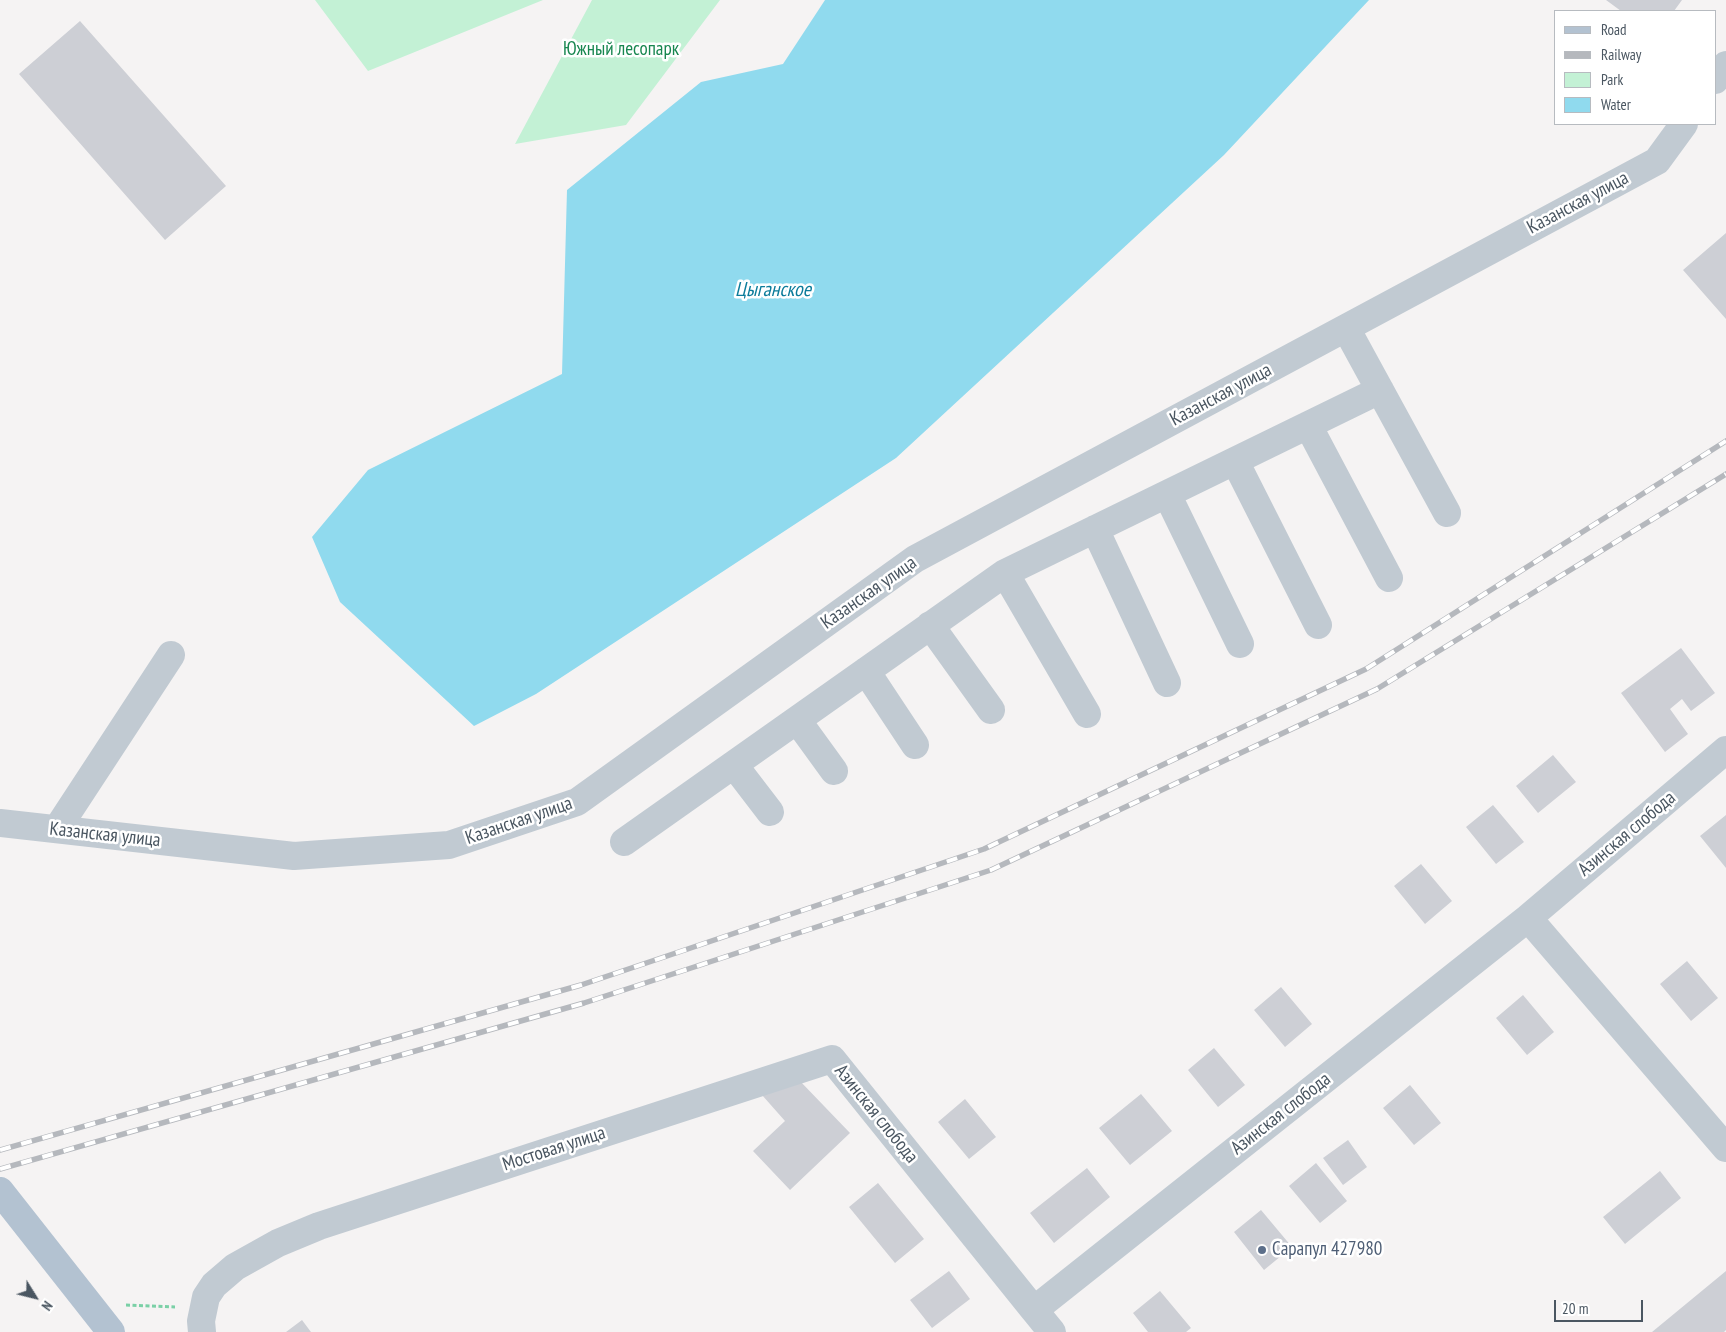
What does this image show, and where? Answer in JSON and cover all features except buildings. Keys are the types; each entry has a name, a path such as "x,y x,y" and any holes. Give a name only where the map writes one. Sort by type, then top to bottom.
{"main road":[{"path":"0,1191 111,1332"}],"street":[{"path":"1716,79 1726,65"},
{"name":"Казанская улица","path":"0,823 294,856 449,845 578,802 915,559 1657,161 1683,125"},
{"path":"1346,328 1447,513"},
{"path":"624,842 1005,573 1380,390"},
{"path":"1308,425 1389,578"},
{"path":"1235,461 1318,625"},
{"path":"1166,494 1240,644"},
{"path":"1095,529 1167,684"},
{"path":"1005,573 1088,714"},
{"path":"930,625 991,710"},
{"path":"57,829 171,655"},
{"path":"866,671 915,745"},
{"path":"797,720 834,771"},
{"name":"Азинская слобода","path":"1034,1310 1528,918 1726,750"},
{"path":"734,764 770,812"},
{"path":"1528,918 1726,1148"},
{"name":"Азинская слобода","path":"832,1059 1052,1332"},
{"name":"Мостовая улица","path":"202,1320 206,1297 219,1281 236,1267 278,1243 319,1226 832,1059"}],"path":[{"path":"124,1305 202,1320"}],"green space":[{"name":"Южный лесопарк","path":"315,0 543,0 368,71"},
{"name":"Южный лесопарк","path":"592,0 720,0 626,125 515,144"}],"water":[{"name":"Цыганское","path":"825,0 1369,0 1224,155 896,458 536,694 474,726 340,602 312,537 368,470 562,374 567,190 701,82 783,64"}],"railway":[{"path":"0,1150 581,985 984,849 1366,669 1726,441"},
{"path":"0,1169 584,1003 991,870 1377,689 1726,474"}],"place":[{"name":"Сарапул 427980","path":"1262,1250"}]}
